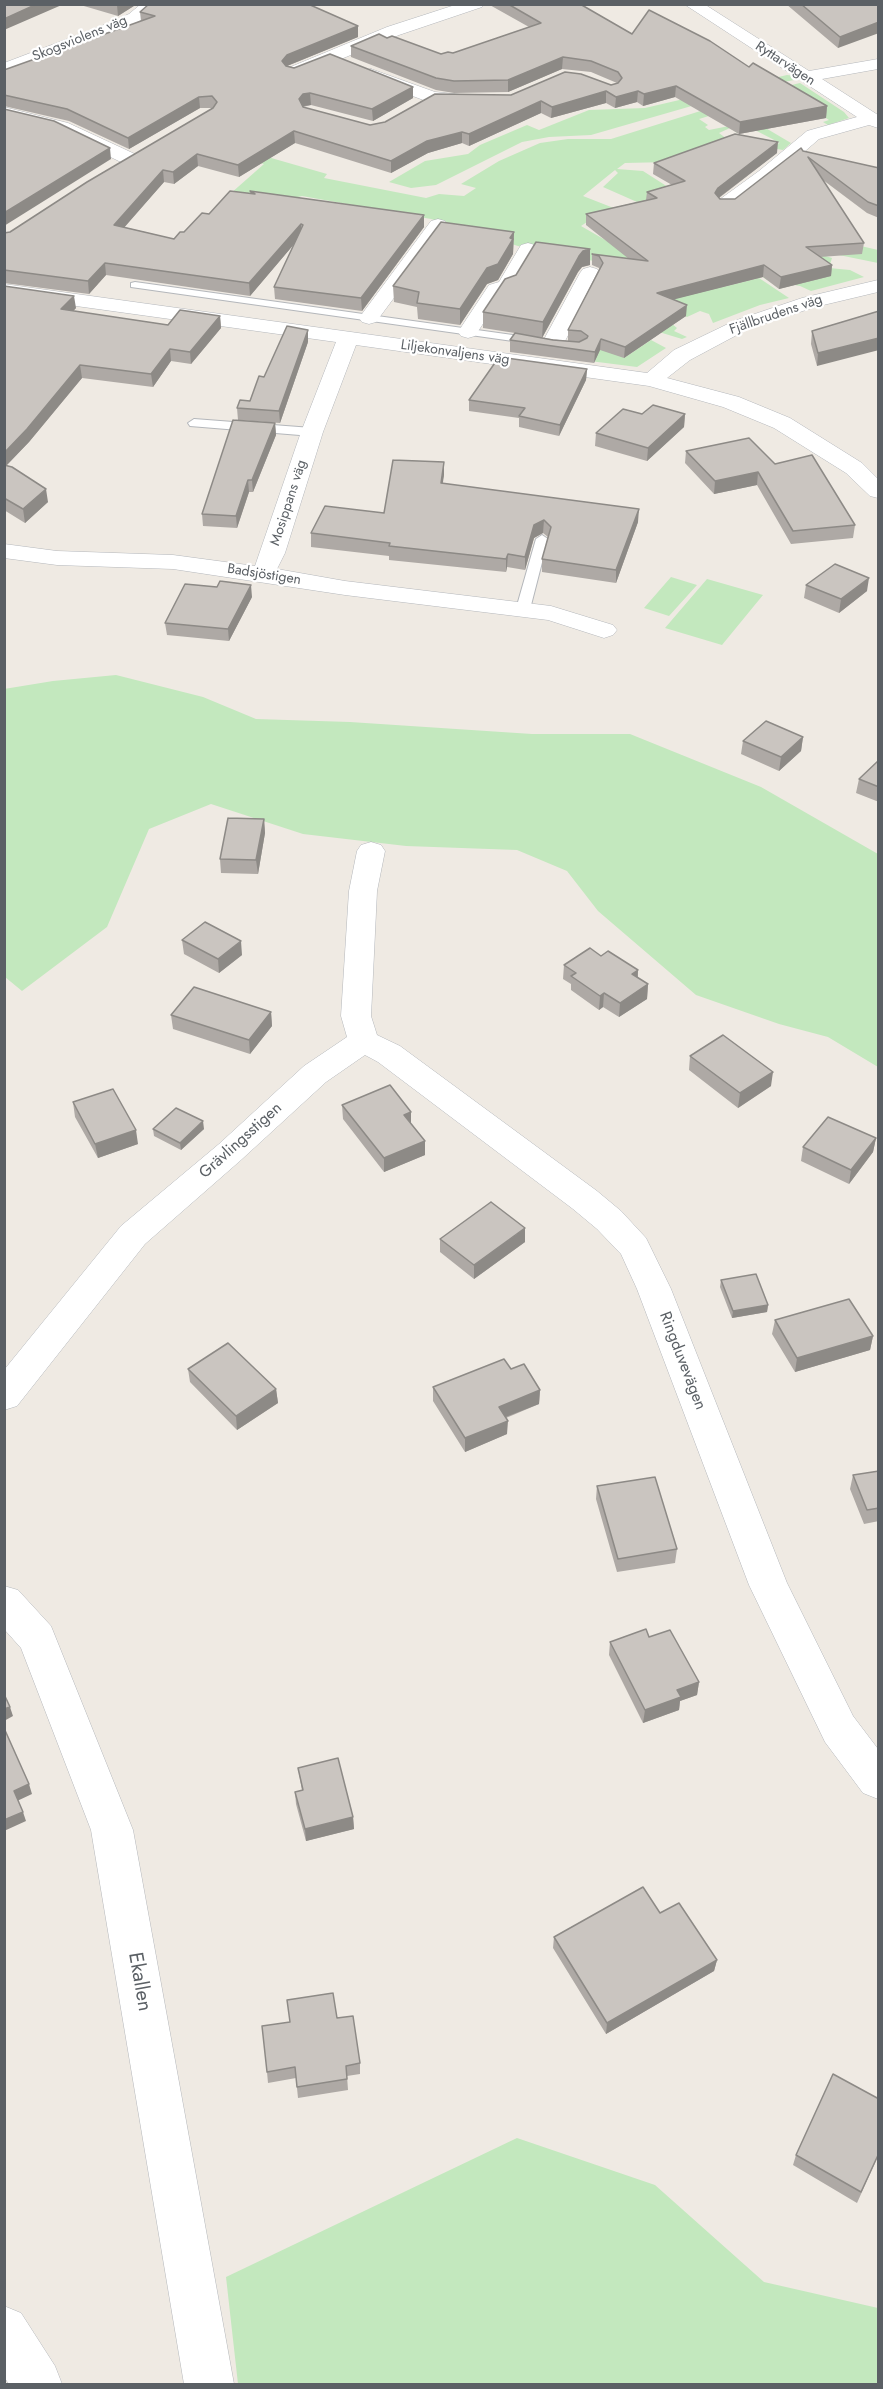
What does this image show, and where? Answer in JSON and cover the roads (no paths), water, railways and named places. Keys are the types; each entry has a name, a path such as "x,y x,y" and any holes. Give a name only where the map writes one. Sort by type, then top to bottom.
{"street":[{"name":"Skogsviolens väg","path":"4,69 105,31 135,17 152,4"},
{"path":"294,72 393,31 476,4"},
{"name":"Ryttarvägen","path":"692,4 874,121"},
{"path":"330,57 432,97 492,101"},
{"path":"806,77 879,64"},
{"path":"414,107 432,97"},
{"path":"4,112 62,127 130,159"},
{"path":"726,204 766,176 813,135 874,121"},
{"path":"110,171 150,147"},
{"path":"366,318 438,225"},
{"name":"Liljekonvaljens väg","path":"468,332 496,289 507,286 528,249"},
{"name":"Liljekonvaljens väg","path":"558,344 590,273"},
{"name":"Fjällbrudens väg","path":"651,380 682,355 741,325 808,302 879,286"},
{"name":"Liljekonvaljens väg","path":"4,290 651,380 696,391 756,411 782,423 855,468 879,491"},
{"name":"Mosippans väg","path":"263,574 273,553 312,432 348,338"},
{"path":"855,468 879,460"},
{"name":"Badsjöstigen","path":"4,551 57,558 173,562 345,588 551,613 604,630"},
{"path":"363,1041 356,1016 363,891 371,851"},
{"name":"Grävlingsstigen","path":"4,1396 133,1235 230,1152 315,1074 363,1041"},
{"name":"Ringduvevägen","path":"363,1041 389,1054 585,1200 609,1220 634,1247 654,1288 768,1585 839,1729 879,1780"},
{"name":"Ekallen","path":"4,1602 37,1638 112,1830 209,2385"},
{"path":"4,2330 37,2385"}],"lane":[{"name":"Liljekonvaljens väg","path":"135,285 558,344"},
{"path":"348,338 366,318"},
{"path":"194,423 312,432"},
{"path":"523,609 542,539"}]}
